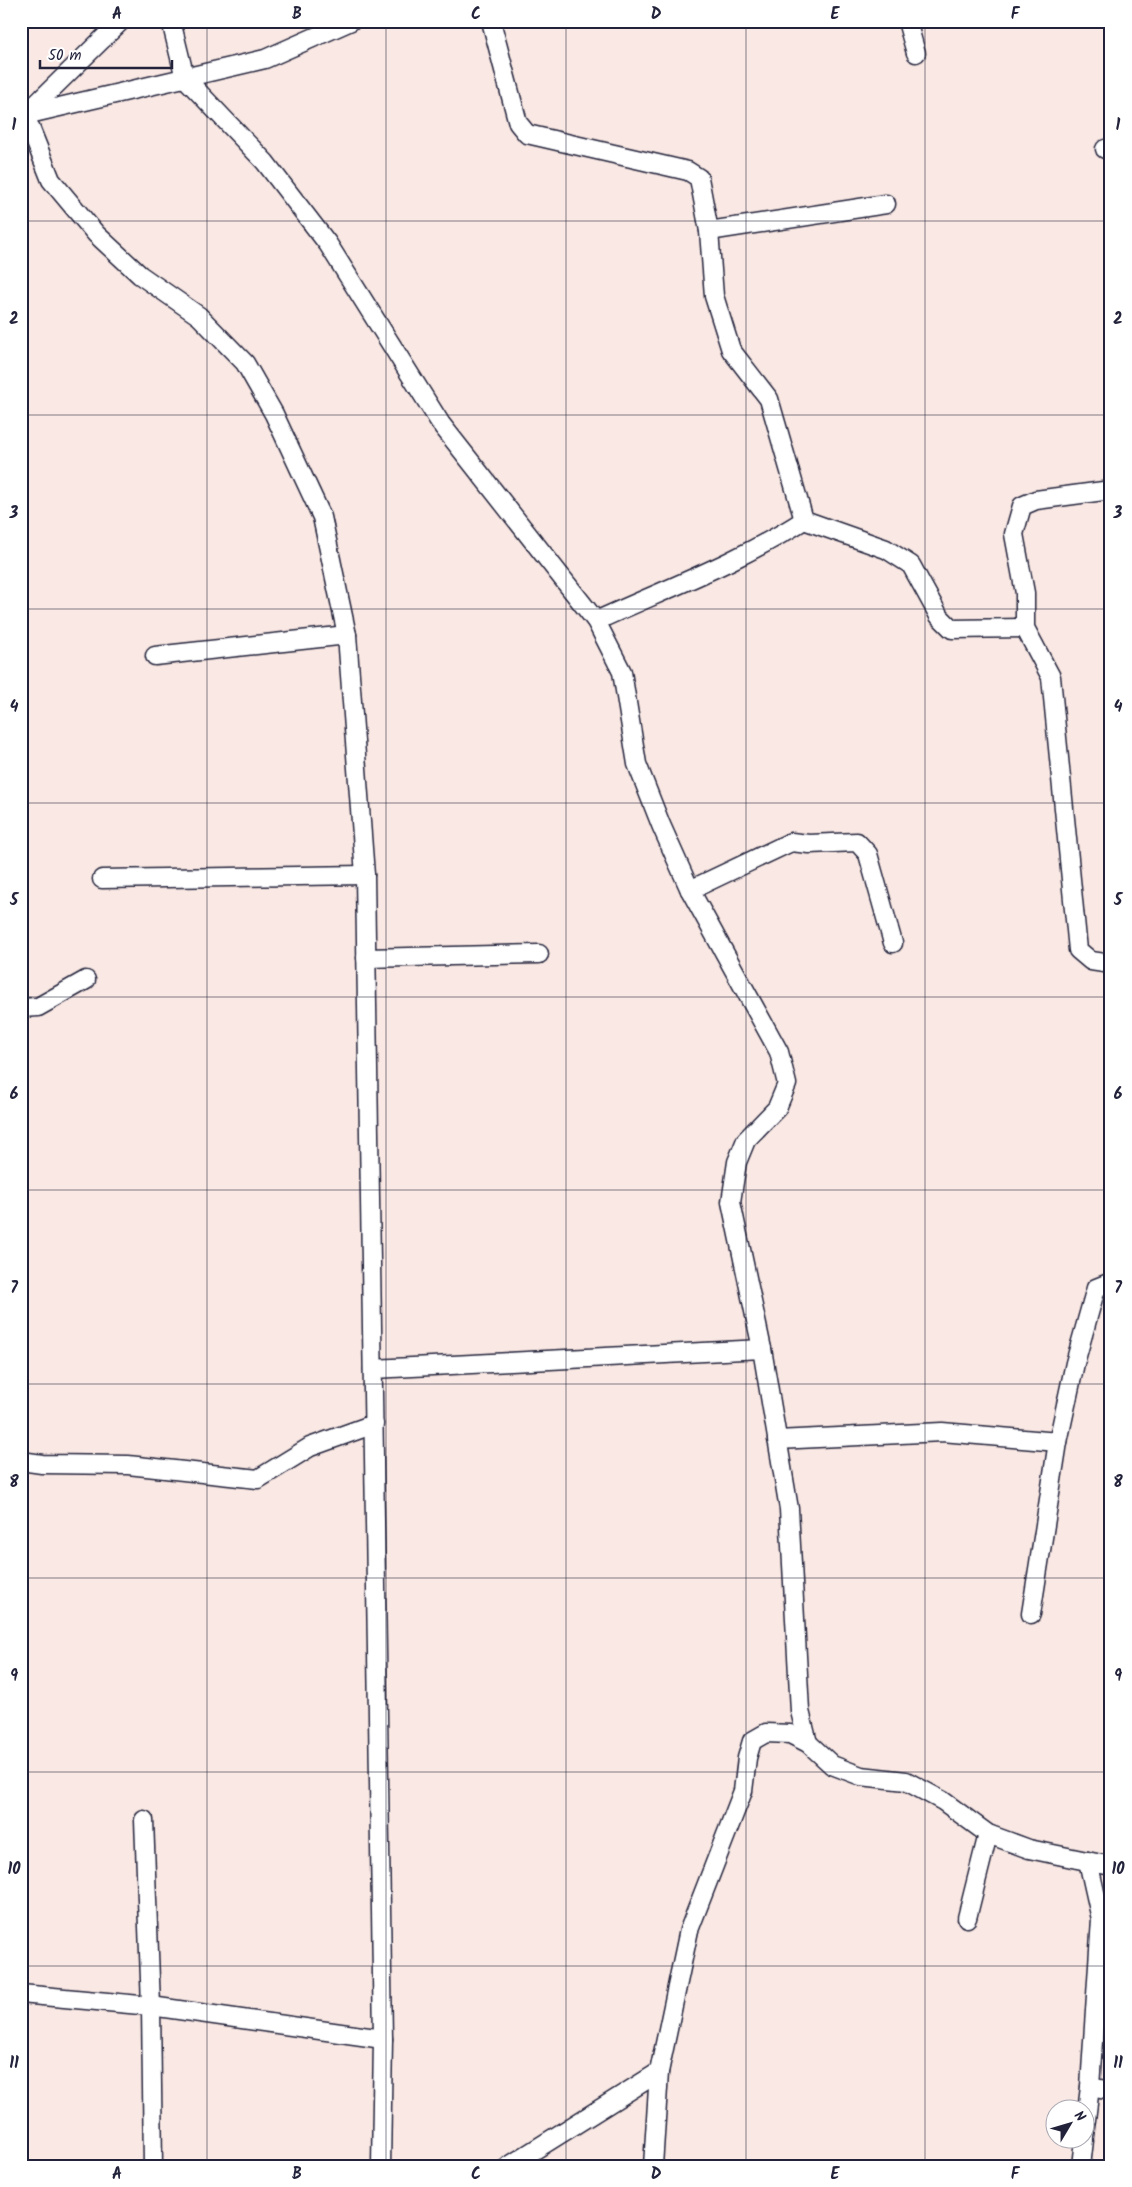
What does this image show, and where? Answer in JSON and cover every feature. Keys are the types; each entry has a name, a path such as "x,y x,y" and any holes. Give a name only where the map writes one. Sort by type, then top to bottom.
{"street":[{"path":"22,111 120,21"},
{"path":"171,21 185,78 265,162 328,244 441,424 596,621 622,672 637,764 690,890 779,1052 787,1084 777,1108 746,1140 737,1162 731,1202 762,1349 789,1509 800,1711 808,1743"},
{"path":"22,111 185,78 265,59 352,21"},
{"path":"492,21 518,123 527,134 688,171 699,178 709,231 714,296 730,350 769,400 804,520"},
{"path":"907,21 916,53"},
{"path":"22,111 51,180 96,234 140,275 199,316 245,363 274,414 322,517 347,635 365,875 383,2039 381,2166"},
{"path":"709,231 886,204"},
{"path":"1111,490 1036,500 1022,506 1014,534 1025,593 1025,628 1051,677 1078,950 1091,961 1111,964"},
{"path":"596,621 732,560 804,520 886,549 911,565 939,616 952,629 1025,628"},
{"path":"155,656 347,635"},
{"path":"690,890 791,842 809,844 857,842 868,854 892,943"},
{"path":"102,879 365,875"},
{"path":"366,958 539,954"},
{"path":"21,1008 38,1007 86,980"},
{"path":"1031,1614 1058,1442 1075,1363 1096,1288 1111,1282"},
{"path":"373,1369 762,1349"},
{"path":"21,1461 42,1464 128,1465 258,1479 310,1447 374,1424"},
{"path":"777,1440 942,1432 1058,1442"},
{"path":"653,2166 659,2072 689,1930 743,1791 747,1758 752,1741 766,1733 790,1734 808,1743 832,1764 861,1776 906,1781 943,1801 988,1834 1029,1849 1111,1866"},
{"path":"144,1820 151,2006 153,2166"},
{"path":"967,1918 988,1834"},
{"path":"1088,1861 1101,1919 1088,2100"},
{"path":"21,1994 151,2006 383,2039"},
{"path":"509,2166 659,2072"},
{"path":"1090,2087 1111,2091"},
{"path":"1081,2166 1083,2150"}]}
